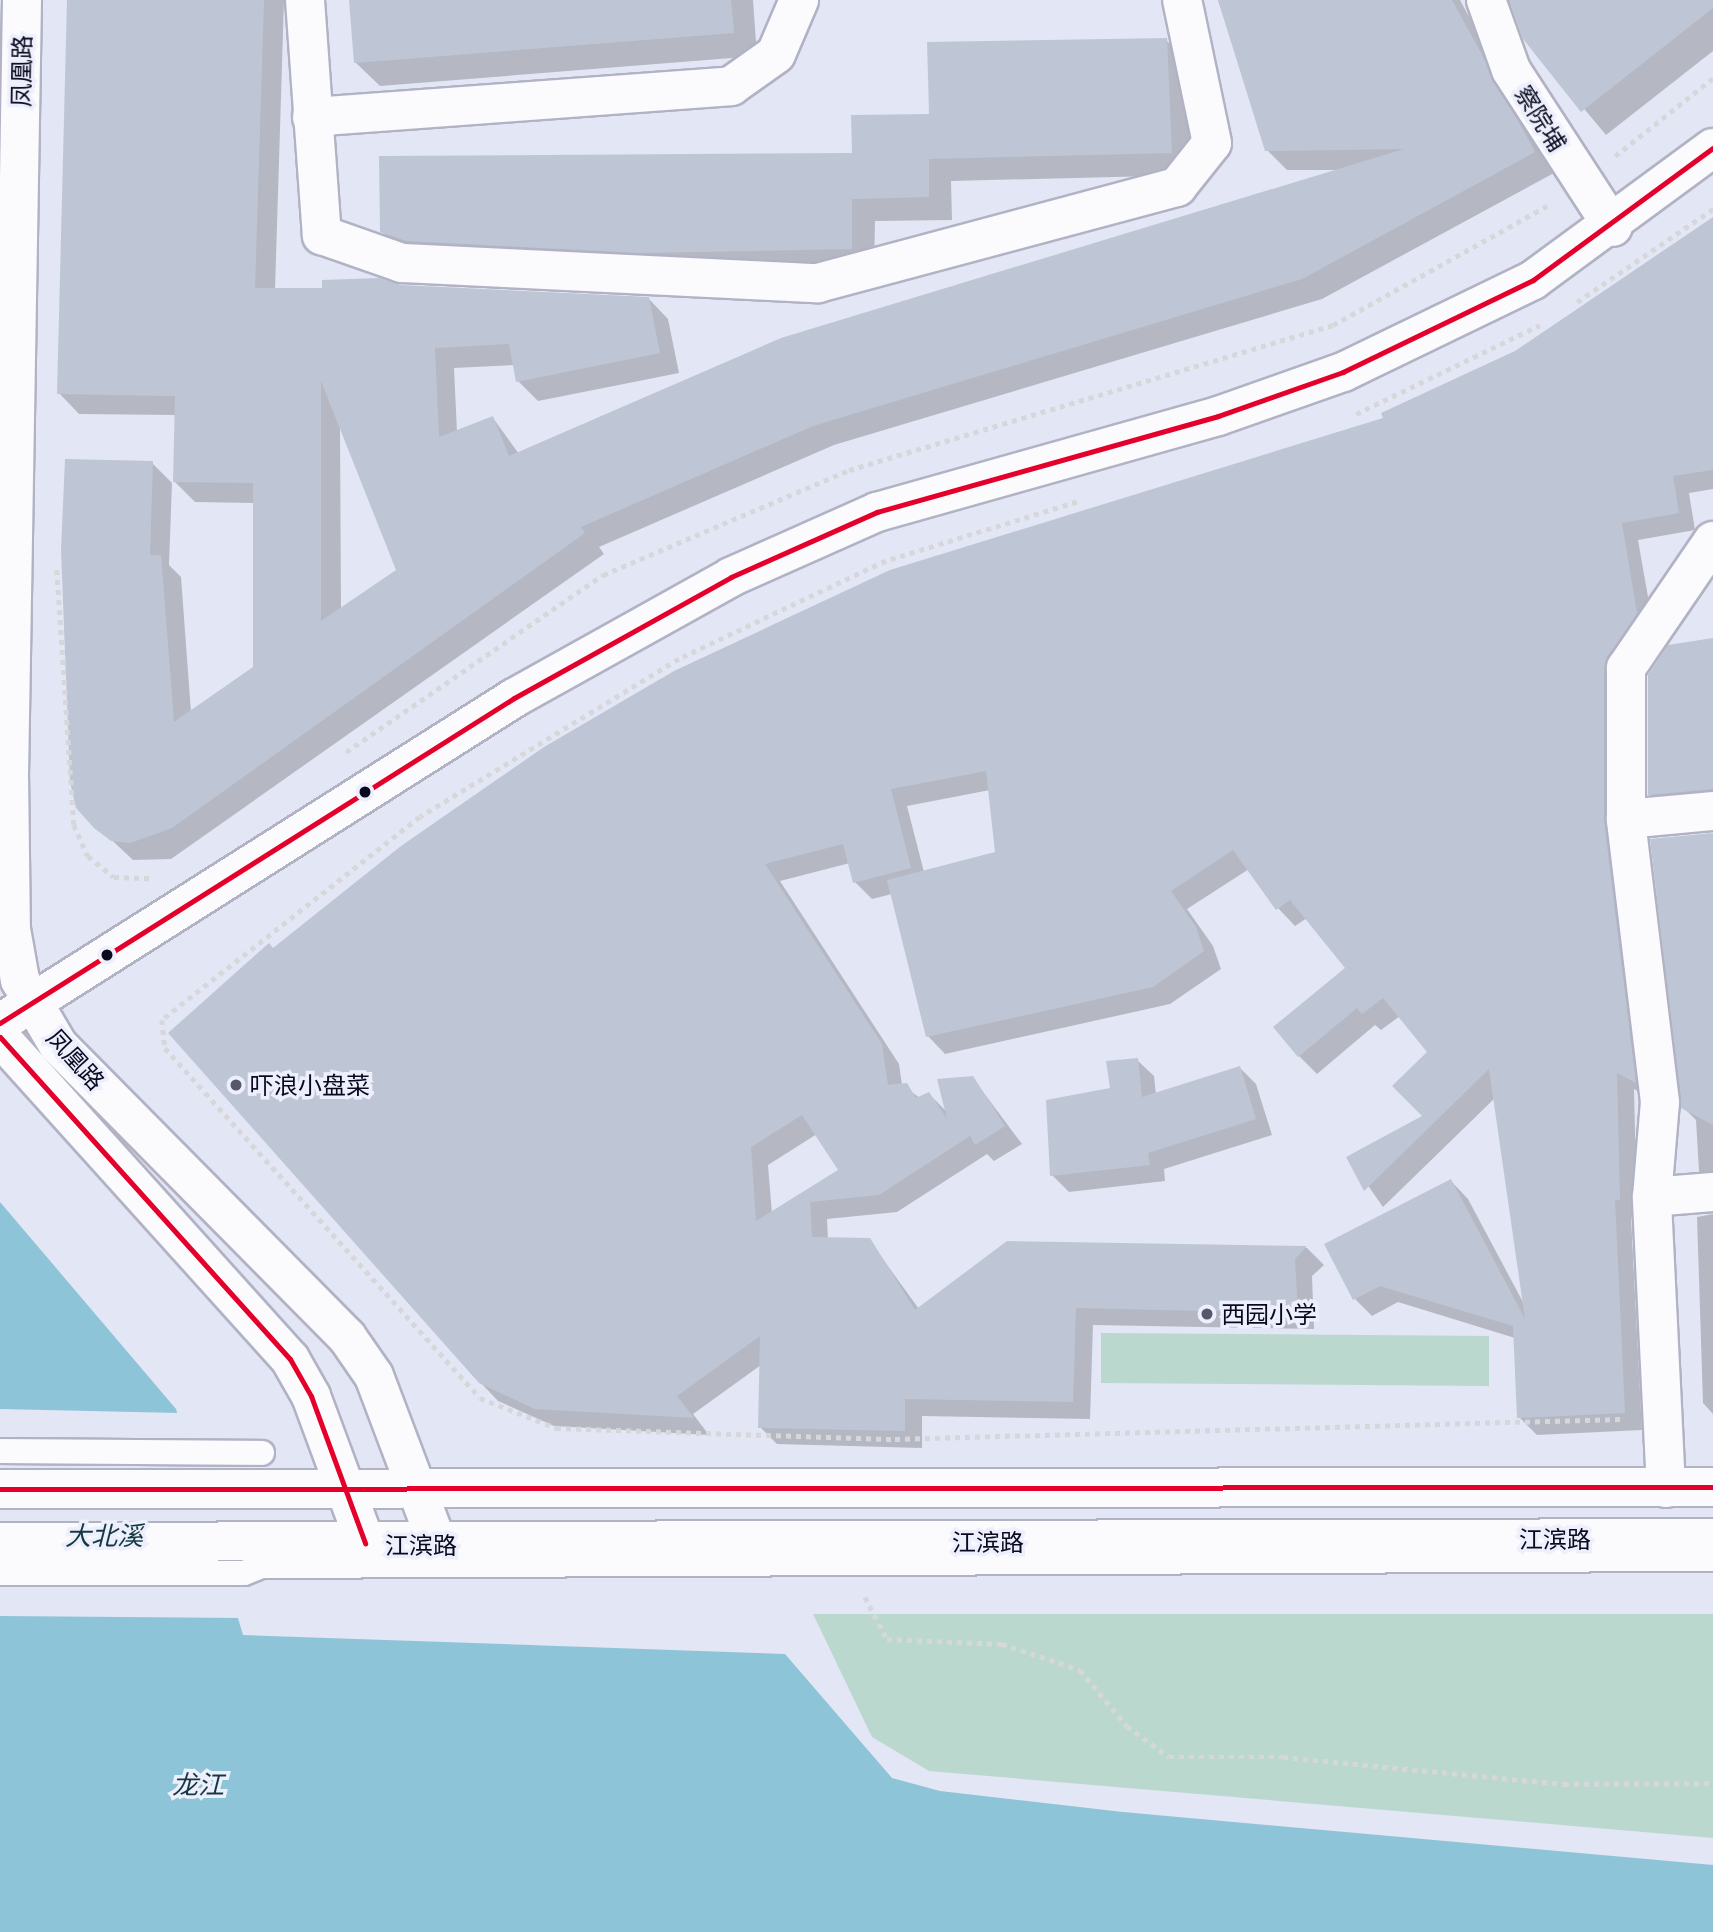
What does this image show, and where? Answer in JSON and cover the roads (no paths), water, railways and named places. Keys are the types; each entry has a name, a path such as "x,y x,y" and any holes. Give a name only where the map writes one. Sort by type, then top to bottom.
{"street":[{"name":"凤凰路","path":"22,0 9,835 11,929 20,980 16,1014 58,1045 347,1337 374,1376 438,1545"},
{"path":"305,0 322,235 402,263 818,283 1177,187 1212,143 1182,0"},
{"path":"312,117 731,86 776,54 799,0"},
{"name":"察院埔","path":"1486,0 1511,70 1613,227"},
{"path":"16,1014 514,698 731,577 877,512 1218,416 1343,372 1533,279 1613,227 1713,148"},
{"path":"1666,1488 1652,1197 1660,1102 1626,819 1626,668 1713,541"},
{"path":"1626,819 1713,811"},
{"name":"凤凰路","path":"0,1037 290,1359 366,1545"},
{"path":"1652,1197 1713,1192"},
{"name":"江滨路","path":"0,1489 262,1471 345,1490 1713,1487"},
{"name":"江滨路","path":"0,1542 262,1556 366,1545 1713,1538"}],"lane":[{"path":"0,1451 262,1471"},
{"path":"0,1573 244,1573 262,1556 849,1563 1713,1559"}],"water":[{"name":"龙江","path":"0,1202 176,1409 243,1635 785,1654 892,1778 940,1791 1123,1812 1713,1865 1713,1932 0,1932"}],"place":[{"name":"吓浪小盘菜","path":"236,1085"},
{"name":"西园小学","path":"1207,1314"}],"water label":[{"name":"大北溪","path":"104,1535"}]}
